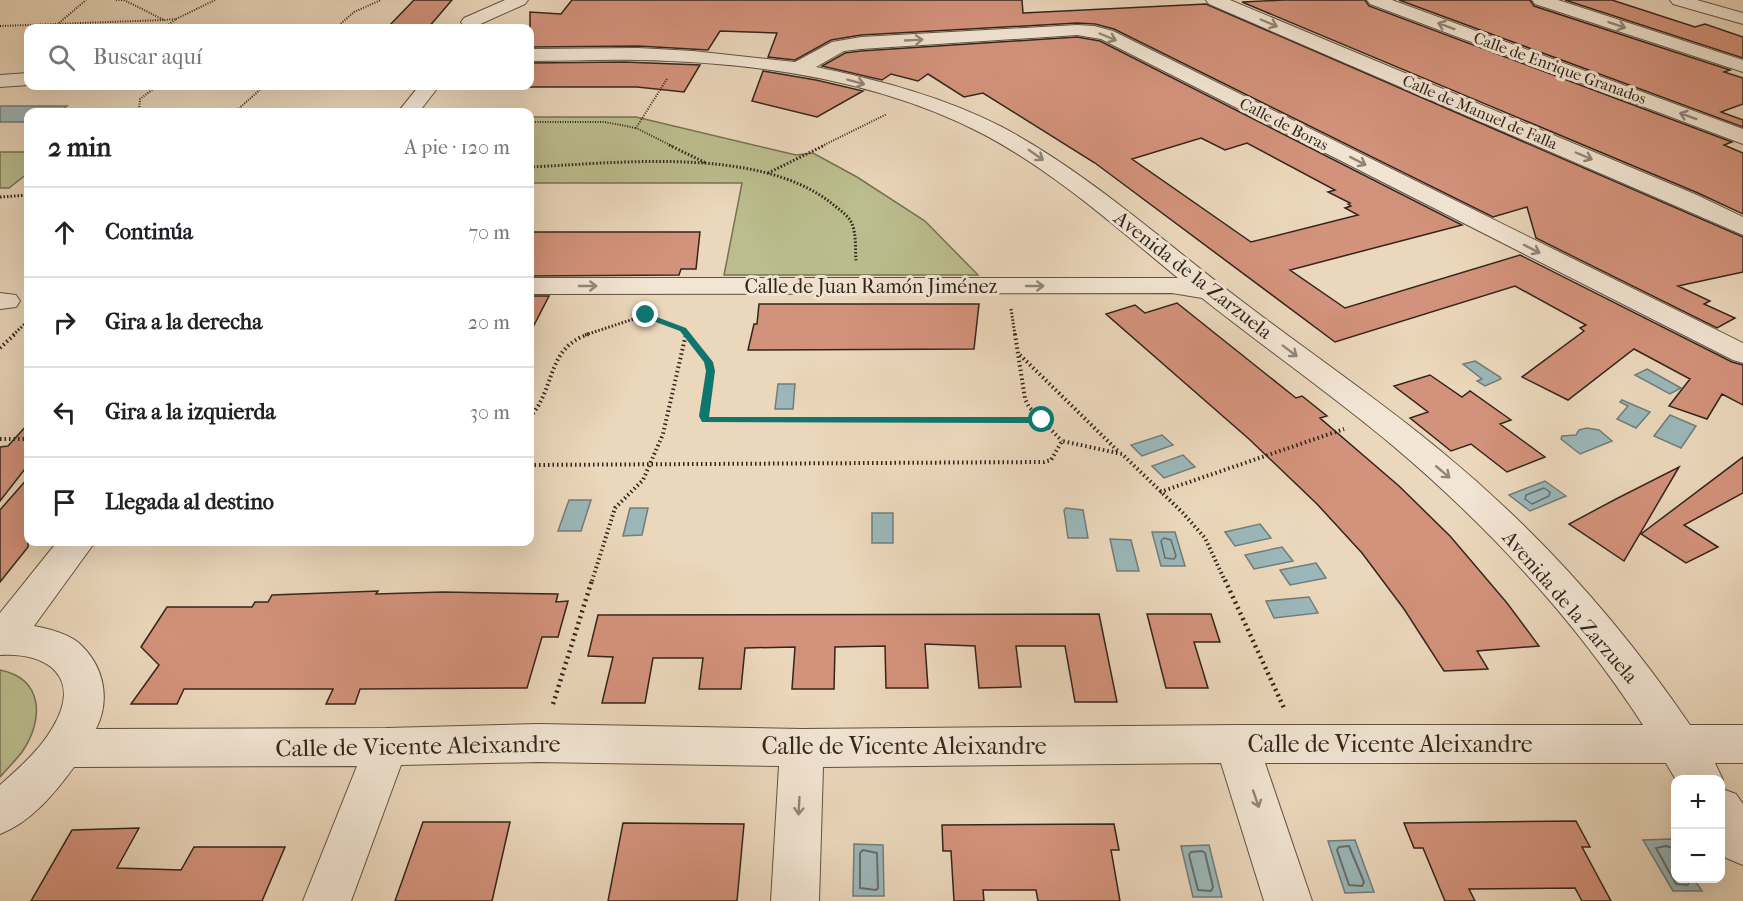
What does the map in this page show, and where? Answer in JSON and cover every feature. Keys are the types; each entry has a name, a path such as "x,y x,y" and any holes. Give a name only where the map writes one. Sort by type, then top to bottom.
{"street":[{"path":"468,24 473,0"},
{"path":"469,24 488,0"},
{"path":"470,24 519,0"},
{"name":"Calle de Manuel de Falla","path":"1215,0 1688,200 1743,227"},
{"name":"Calle de Enrique Granados","path":"1376,0 1743,137"},
{"path":"1541,0 1743,66"},
{"path":"1680,0 1743,19"},
{"path":"1724,14 1743,11"},
{"name":"Calle de Boras","path":"799,68 839,46 861,43 1077,30 1094,31 1107,35 1743,354"},
{"name":"Avenida de la Zarzuela","path":"534,55 582,53 699,55 799,68 898,93 957,114 1024,147 1139,231 1211,291 1380,418 1463,488 1541,567 1621,661 1698,775"},
{"path":"0,81 24,79"},
{"path":"411,108 426,90"},
{"name":"Calle de Juan Ramón Jiménez","path":"534,286 1172,285 1211,291"},
{"path":"2,639 74,546"},
{"path":"0,813 30,789 65,747 80,716 84,689 78,666 61,650 35,641 2,639"},
{"name":"Calle de Vicente Aleixandre","path":"65,747 386,747 538,743 802,748 1237,744 1743,744"},
{"path":"1237,744 1288,901"},
{"path":"327,901 386,747"},
{"path":"795,901 802,748"},
{"path":"1725,816 1743,843"}],"path":[{"path":"58,24 86,0"},
{"path":"116,0 125,0 164,20"},
{"path":"169,24 215,0"},
{"path":"340,24 354,12 381,0"},
{"path":"58,24 176,19"},
{"path":"0,26 24,25"},
{"path":"636,128 671,72"},
{"path":"139,108 140,99 152,90"},
{"path":"240,108 260,90"},
{"path":"768,173 896,110"},
{"path":"534,122 605,122 636,128 710,164"},
{"path":"534,167 651,163 710,164 768,173 796,181 829,197 852,222 856,264"},
{"path":"0,197 24,195"},
{"path":"646,315 651,299"},
{"path":"1010,299 1025,399 1029,407 1062,441 1122,454"},
{"path":"534,412 559,352 568,343 646,315 683,330 709,362 711,371 703,416 706,420 1042,420"},
{"path":"0,348 24,325"},
{"path":"553,704 615,508 638,486 651,465 663,434 686,334"},
{"path":"1020,355 1182,512 1205,538 1287,714"},
{"path":"1160,492 1345,429"},
{"path":"0,439 24,439"},
{"path":"534,465 1044,462 1051,460 1062,441"}],"green space":[{"path":"534,117 636,117 796,155 813,153 857,177 925,221 978,275 724,275 742,183 534,183"},
{"path":"0,152 24,152 24,176 9,188 0,188"},
{"path":"0,670 25,682 36,702 36,714 29,740 22,752 0,777"}],"water":[{"path":"0,106 67,106 64,108 24,108 24,122 0,122"},
{"path":"1475,361 1501,379 1485,386 1477,381 1482,379 1463,364"},
{"path":"1647,369 1681,388 1670,394 1635,375"},
{"path":"778,384 795,384 793,409 775,409"},
{"path":"1622,400 1650,412 1636,428 1617,419 1628,406 1620,402"},
{"path":"1670,415 1696,426 1681,448 1654,436"},
{"path":"1587,428 1599,430 1612,441 1580,454 1561,439 1562,436 1576,435 1579,430"},
{"path":"1162,435 1173,445 1142,456 1131,445"},
{"path":"1183,455 1195,467 1164,478 1152,466"},
{"path":"1545,481 1566,496 1530,511 1509,495"},
{"path":"569,500 591,500 581,531 558,531"},
{"path":"630,508 648,508 642,535 623,536"},
{"path":"1066,508 1083,510 1088,538 1068,538 1064,510"},
{"path":"872,513 893,513 893,543 872,543"},
{"path":"1260,524 1271,538 1235,546 1225,532"},
{"path":"1152,532 1175,532 1185,566 1161,566"},
{"path":"1110,539 1131,540 1139,571 1117,571"},
{"path":"1282,547 1293,561 1254,569 1245,555"},
{"path":"1316,563 1326,578 1290,585 1280,570"},
{"path":"1309,597 1318,613 1274,618 1266,601"},
{"path":"1671,839 1671,883 1697,883 1702,891 1673,891 1643,840"},
{"path":"1355,840 1374,892 1345,893 1328,841"},
{"path":"854,844 883,845 884,896 853,896"},
{"path":"1209,845 1222,897 1193,897 1181,846"}],"building":[{"path":"414,0 452,0 431,24 391,24"},
{"path":"572,0 1022,0 1023,13 1206,4 1743,237 1743,272 1678,286 1710,301 1704,304 1735,318 1717,328 1536,238 1527,207 1493,217 1114,29 1095,24 1077,23 861,35 831,40 795,60 768,57 777,33 720,31 708,50 638,46 534,47 534,24 530,24 530,12 561,14"},
{"path":"1365,0 1369,6 1732,142 1724,145 1743,153 1743,214 1698,193 1242,2"},
{"path":"1399,0 1530,0 1534,6 1730,70 1724,72 1743,78 1743,104 1721,112 1743,120 1743,127"},
{"path":"1565,0 1612,0 1695,27 1705,24 1743,37 1743,58"},
{"path":"1077,37 1100,41 1462,225 1290,270 1345,308 1520,255 1732,362 1743,365 1743,405 1722,394 1707,419 1669,406 1690,379 1634,349 1568,400 1522,377 1584,331 1580,328 1586,325 1515,286 1335,342 1095,163 983,93 964,97 928,74 918,81 891,74 882,80 822,66 845,53","holes":["1201,138 1225,150 1247,143 1335,190 1328,192 1350,203 1348,204 1351,206 1345,208 1358,215 1251,242 1132,159"]},
{"path":"624,62 700,65 684,92 637,87 534,87 534,63"},
{"path":"763,71 863,91 817,117 752,101"},
{"path":"534,232 700,232 696,269 681,269 679,275 534,276"},
{"path":"534,296 549,296 534,325"},
{"path":"1177,303 1296,398 1302,396 1327,416 1320,418 1399,486 1450,536 1507,603 1539,646 1477,651 1488,669 1444,671 1404,609 1362,553 1317,504 1249,439 1106,314 1135,305 1145,313"},
{"path":"759,304 979,304 974,349 748,350 754,324 757,324"},
{"path":"1430,375 1462,397 1470,391 1511,420 1500,424 1545,457 1507,472 1471,444 1451,451 1410,418 1428,412 1394,386"},
{"path":"24,428 24,470 0,501 0,447 8,446"},
{"path":"1743,457 1743,493 1684,525 1718,547 1686,563 1641,534"},
{"path":"1679,467 1624,561 1569,524 1616,499"},
{"path":"24,483 24,546 28,547 0,582 0,510"},
{"path":"378,591 376,594 443,592 558,594 556,602 568,601 558,637 542,637 527,688 360,689 355,704 326,704 333,689 184,689 177,704 131,704 159,665 141,647 167,607 252,607 255,602 268,602 272,595"},
{"path":"1099,614 1117,702 1075,702 1065,646 1016,646 1021,687 979,688 975,646 925,644 928,688 886,688 885,646 835,647 834,689 792,689 795,647 745,648 741,689 699,689 703,658 653,658 645,703 602,703 613,657 588,656 598,615"},
{"path":"1147,614 1211,614 1220,642 1194,642 1208,688 1166,688"},
{"path":"1576,821 1590,847 1582,847 1611,901 1582,901 1575,888 1469,889 1475,901 1445,901 1423,848 1414,848 1404,823"},
{"path":"423,822 510,822 492,901 395,901"},
{"path":"623,823 744,824 737,901 608,901"},
{"path":"1114,824 1119,850 1111,850 1120,901 1038,901 1036,890 983,890 984,901 954,901 951,851 943,851 942,825"},
{"path":"139,828 117,868 181,870 194,847 285,847 262,901 31,901 72,830"}],"route":[{"path":"646,315 683,330 709,362 711,371 703,416 706,420 1042,420"}]}
